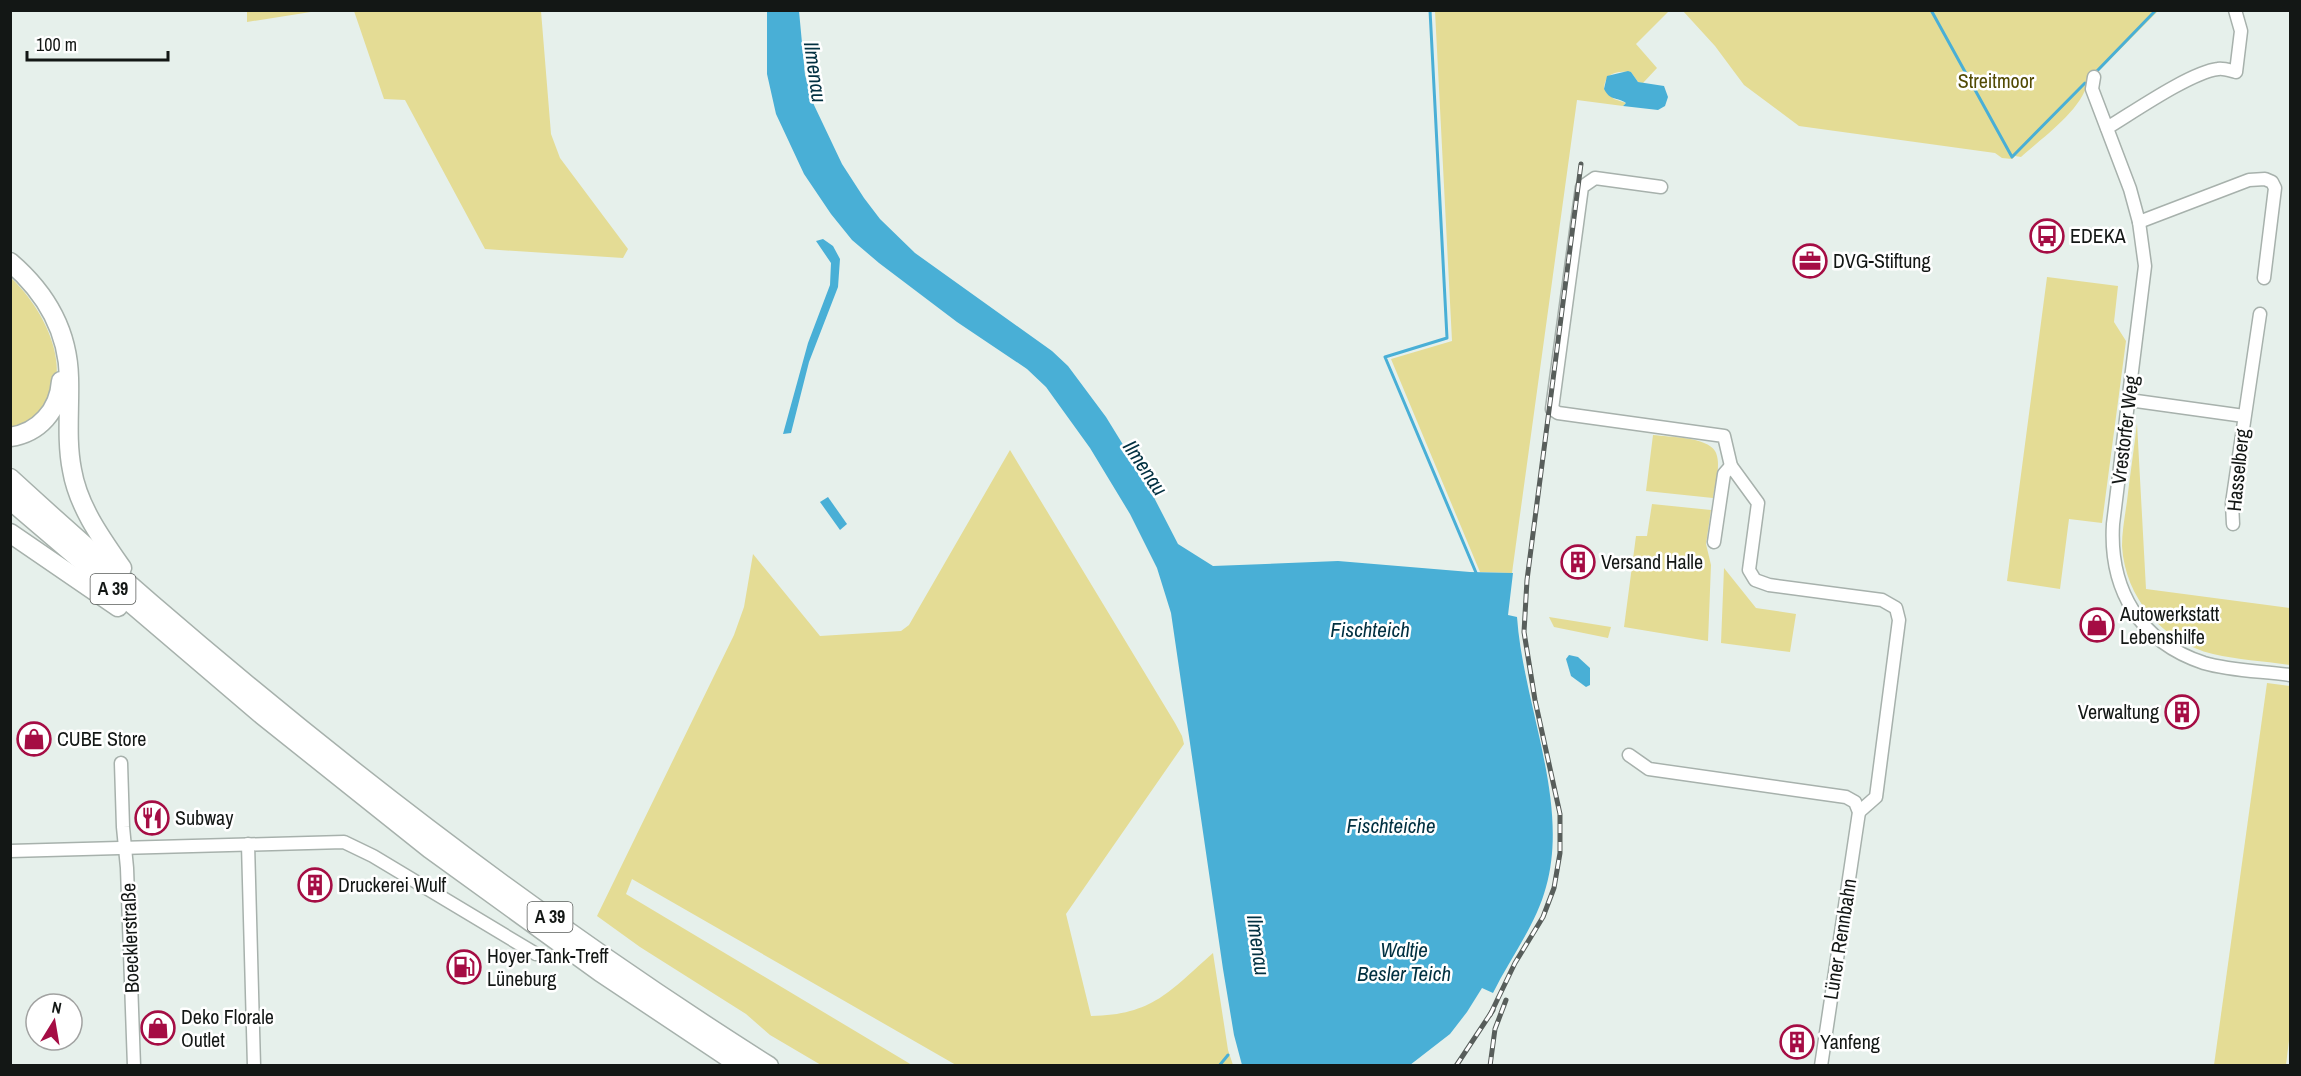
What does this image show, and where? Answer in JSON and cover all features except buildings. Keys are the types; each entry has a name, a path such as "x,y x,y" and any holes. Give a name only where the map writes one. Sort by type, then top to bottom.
{"highway":[{"path":"10,262 30,280 45,299 64,339 68,364 72,470 78,491 94,528 138,591"},
{"path":"10,272 26,285 39,304 57,341 62,365 61,391 56,405 48,416 31,431 10,437"},
{"name":"A 39","path":"10,478 138,591 338,759 440,837 609,959 769,1065"},
{"name":"A 39","path":"10,500 195,660 329,771 430,849 610,978 741,1065"},
{"path":"10,533 195,660"}],"street":[{"path":"2107,128 2204,73 2219,68 2236,72 2241,31 2235,10"},
{"name":"Vrestorfer Weg","path":"2094,77 2092,89 2130,189 2139,222 2145,266 2112,544 2118,579 2132,611 2156,637 2170,648 2222,667 2290,675"},
{"path":"1629,755 1649,769 1846,797 1855,802 1859,812 1876,797 1898,614 1896,608 1882,600 1769,585 1755,580 1749,570 1758,503 1731,466 1724,436 1558,413 1552,409 1582,187 1595,178 1660,187"},
{"path":"2139,222 2249,180 2265,179 2272,182 2275,188 2264,278"},
{"name":"Hasselberg","path":"2233,524 2232,503 2260,314"},
{"name":"Hasselberg","path":"2129,400 2244,416"},
{"path":"1714,542 1724,474 1731,466"},
{"name":"Boecklerstraße","path":"121,763 124,847 128,868 134,1065"},
{"name":"Lüner Rennbahn","path":"1821,1065 1859,812"},
{"path":"10,851 344,842 353,845 536,954"},
{"path":"248,844 254,1065"}],"green space":[{"path":"247,10 317,11 247,22"},
{"path":"354,11 541,11 551,134 560,158 628,249 623,258 485,249 405,100 384,99"},
{"path":"1435,11 1669,11 1636,44 1657,68 1643,83 1638,82 1631,72 1617,72 1609,76 1605,83 1604,89 1614,99 1626,103 1623,106 1577,100 1512,573 1480,572 1391,359 1452,341"},
{"name":"Streitmoor","path":"1683,11 2158,11 2088,82 2084,93 2070,113 2021,157 2015,156 2012,159 2002,158 1995,153 1799,126 1744,85 1715,46"},
{"path":"10,277 33,303 42,319 50,336 57,372 54,389 40,414 33,421 10,431"},
{"path":"2047,277 2118,286 2114,322 2126,341 2102,523 2069,519 2060,589 2007,581"},
{"path":"2137,423 2146,589 2290,608 2290,665 2222,656 2195,648 2163,628 2139,600 2130,583 2122,546"},
{"path":"1653,435 1687,438 1711,446 1718,462 1713,498 1646,491"},
{"path":"1010,450 1175,723 1184,744 1066,914 1091,1016 1112,1015 1146,1006 1172,989 1213,953 1228,1050 1233,1065 956,1065 632,879 626,894 912,1065 821,1065 770,1035 746,1014 640,947 597,916 734,635 744,607 753,554 820,636 901,631 909,625"},
{"path":"1652,504 1711,510 1706,544 1711,565 1708,641 1624,627 1636,536 1647,536"},
{"path":"1724,568 1756,608 1796,614 1790,652 1721,643"},
{"path":"1549,617 1611,627 1608,638 1554,627"},
{"path":"2267,683 2290,686 2290,1032 2286,1065 2214,1065"}],"water":[{"name":"Fischteiche","path":"767,11 799,11 805,75 814,105 842,164 880,219 915,253 1052,351 1068,366 1106,417 1146,482 1178,544 1213,566 1338,561 1470,572 1513,573 1508,615 1517,617 1527,684 1549,787 1552,855 1546,887 1536,915 1493,993 1482,988 1450,1034 1410,1065 1242,1065 1234,1035 1223,969 1171,613 1157,568 1130,514 1090,448 1046,387 1027,369 957,322 879,263 852,240 831,214 804,174 776,114 767,74"},
{"path":"1628,71 1638,82 1664,86 1668,97 1665,106 1658,110 1623,106 1626,103 1609,96 1604,89 1607,76"},
{"path":"823,239 833,246 840,259 838,287 809,362 791,433 783,434 808,343 830,285 831,263 816,241"},
{"path":"828,497 847,524 840,530 820,502"},
{"path":"1569,655 1578,657 1590,668 1590,685 1586,687 1571,676 1566,659"}],"waterway":[{"path":"1430,10 1447,338 1385,357 1477,575"},
{"path":"1931,10 2012,157 2085,83"},
{"path":"2096,72 2156,10"},
{"path":"1219,1066 1228,1055"}],"railway":[{"path":"1490,1015 1515,963 1543,917 1554,888 1560,853 1560,814 1535,700 1524,632 1527,580 1581,164"},
{"path":"1490,1066 1495,1029 1506,1000"},
{"path":"1456,1066 1493,1010"}],"place":[{"name":"EDEKA","path":"2047,236"},
{"name":"DVG-Stiftung","path":"1810,261"},
{"name":"Versand Halle","path":"1578,562"},
{"name":"Autowerkstatt Lebenshilfe","path":"2097,625"},
{"name":"Verwaltung","path":"2182,712"},
{"name":"CUBE Store","path":"34,739"},
{"name":"Subway","path":"152,818"},
{"name":"Druckerei Wulf","path":"315,885"},
{"name":"Hoyer Tank-Treff Lüneburg","path":"464,967"},
{"name":"Deko Florale Outlet","path":"158,1028"},
{"name":"Yanfeng","path":"1797,1042"}],"water label":[{"name":"Ilmenau","path":"815,72"},
{"name":"Ilmenau","path":"1145,468"},
{"name":"Fischteich","path":"1370,630"},
{"name":"Ilmenau","path":"1258,945"},
{"name":"Waltje Besler Teich","path":"1404,962"}]}
